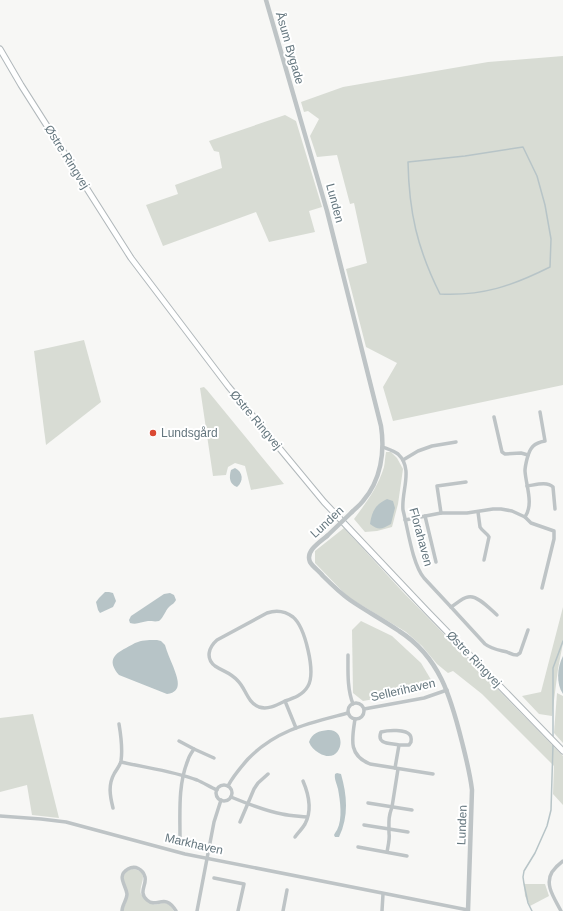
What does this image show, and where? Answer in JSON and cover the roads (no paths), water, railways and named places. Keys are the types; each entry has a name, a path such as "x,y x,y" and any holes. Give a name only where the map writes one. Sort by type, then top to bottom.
{"main road":[{"name":"Østre Ringvej","path":"0,49 21,85 131,258 228,386 324,502 421,606 563,751"}],"street":[{"name":"Åsum Bygade","path":"266,0 295,101"},
{"name":"Lunden","path":"295,101 327,211 353,313 381,426 383,447 381,464 376,480 364,500 312,550 309,554 309,558 313,565 328,581 348,599 400,632 416,645 433,664 447,690 471,778 472,790 468,911"},
{"path":"525,517 529,506 525,470 528,455 534,444 545,441 540,412"},
{"path":"494,417 502,452 505,454 521,453 528,455"},
{"path":"383,447 397,453 403,460 418,451 432,446 456,442"},
{"name":"Florahaven","path":"403,460 406,468 406,477 402,502 414,558 420,573 487,646 517,655 520,653 528,630"},
{"path":"441,513 437,486 466,482"},
{"path":"527,486 546,484 553,487 555,509"},
{"path":"405,520 441,513 468,513 501,509 512,511 525,517 531,523 554,531 554,539 542,588"},
{"path":"478,512 481,530 488,534 489,537 484,560"},
{"path":"425,516 436,562"},
{"path":"451,607 469,596 482,602 497,616"},
{"path":"272,611 283,612 292,616 300,626 307,646 311,678 308,687 301,694 285,701 270,708 264,708 253,704 247,697 240,682 233,675 217,667 211,661 209,652 211,645 217,640 272,611"},
{"path":"348,655 349,690 353,704"},
{"name":"Sellerihaven","path":"364,709 424,698 447,690"},
{"path":"285,701 296,728"},
{"path":"348,713 355,719 360,719 363,716 365,711 363,707 360,704 353,704"},
{"path":"348,713 353,704"},
{"path":"228,786 241,766 254,753 285,732 348,713"},
{"path":"355,719 352,741 353,746 362,761 370,764 433,774"},
{"path":"113,808 110,797 110,786 113,775 121,762 122,739 119,724"},
{"path":"396,731 408,733 412,739 410,744 399,745 383,743 380,740 381,732 396,731"},
{"path":"179,741 214,758"},
{"path":"387,852 390,833 388,822 392,807 399,745"},
{"path":"180,837 181,788 183,775 188,760 194,749"},
{"path":"121,762 183,775 217,790"},
{"path":"240,822 254,789 268,774"},
{"path":"295,837 308,818 308,795 303,781"},
{"path":"221,786 228,786 232,791 231,797 227,801 221,800 218,797 217,790 221,786"},
{"path":"231,797 248,804 283,814 308,818"},
{"path":"197,911 214,822 221,800"},
{"path":"368,803 412,810"},
{"name":"Markhaven","path":"0,816 66,822 208,858 468,911"},
{"path":"364,825 408,832"},
{"path":"358,846 407,856"},
{"path":"561,911 553,897 549,883 551,873 563,860"},
{"path":"122,911 127,893 122,877 126,870 134,867 142,871 145,876 143,892 147,900 150,902 169,902 176,911"},
{"path":"214,878 244,884 238,911"},
{"path":"283,911 287,890"},
{"path":"382,911 383,894"}],"waterway":[{"path":"523,147 537,176 545,205 551,239 550,267 523,280 497,288 470,293 440,294 425,261 412,214 408,162 465,156 523,147"},
{"path":"553,736 553,668 563,641"},
{"path":"532,911 528,903 523,877 524,871 535,853 547,826 551,810 553,745"}],"place":[{"name":"Lundsgård","path":"153,433"}]}
